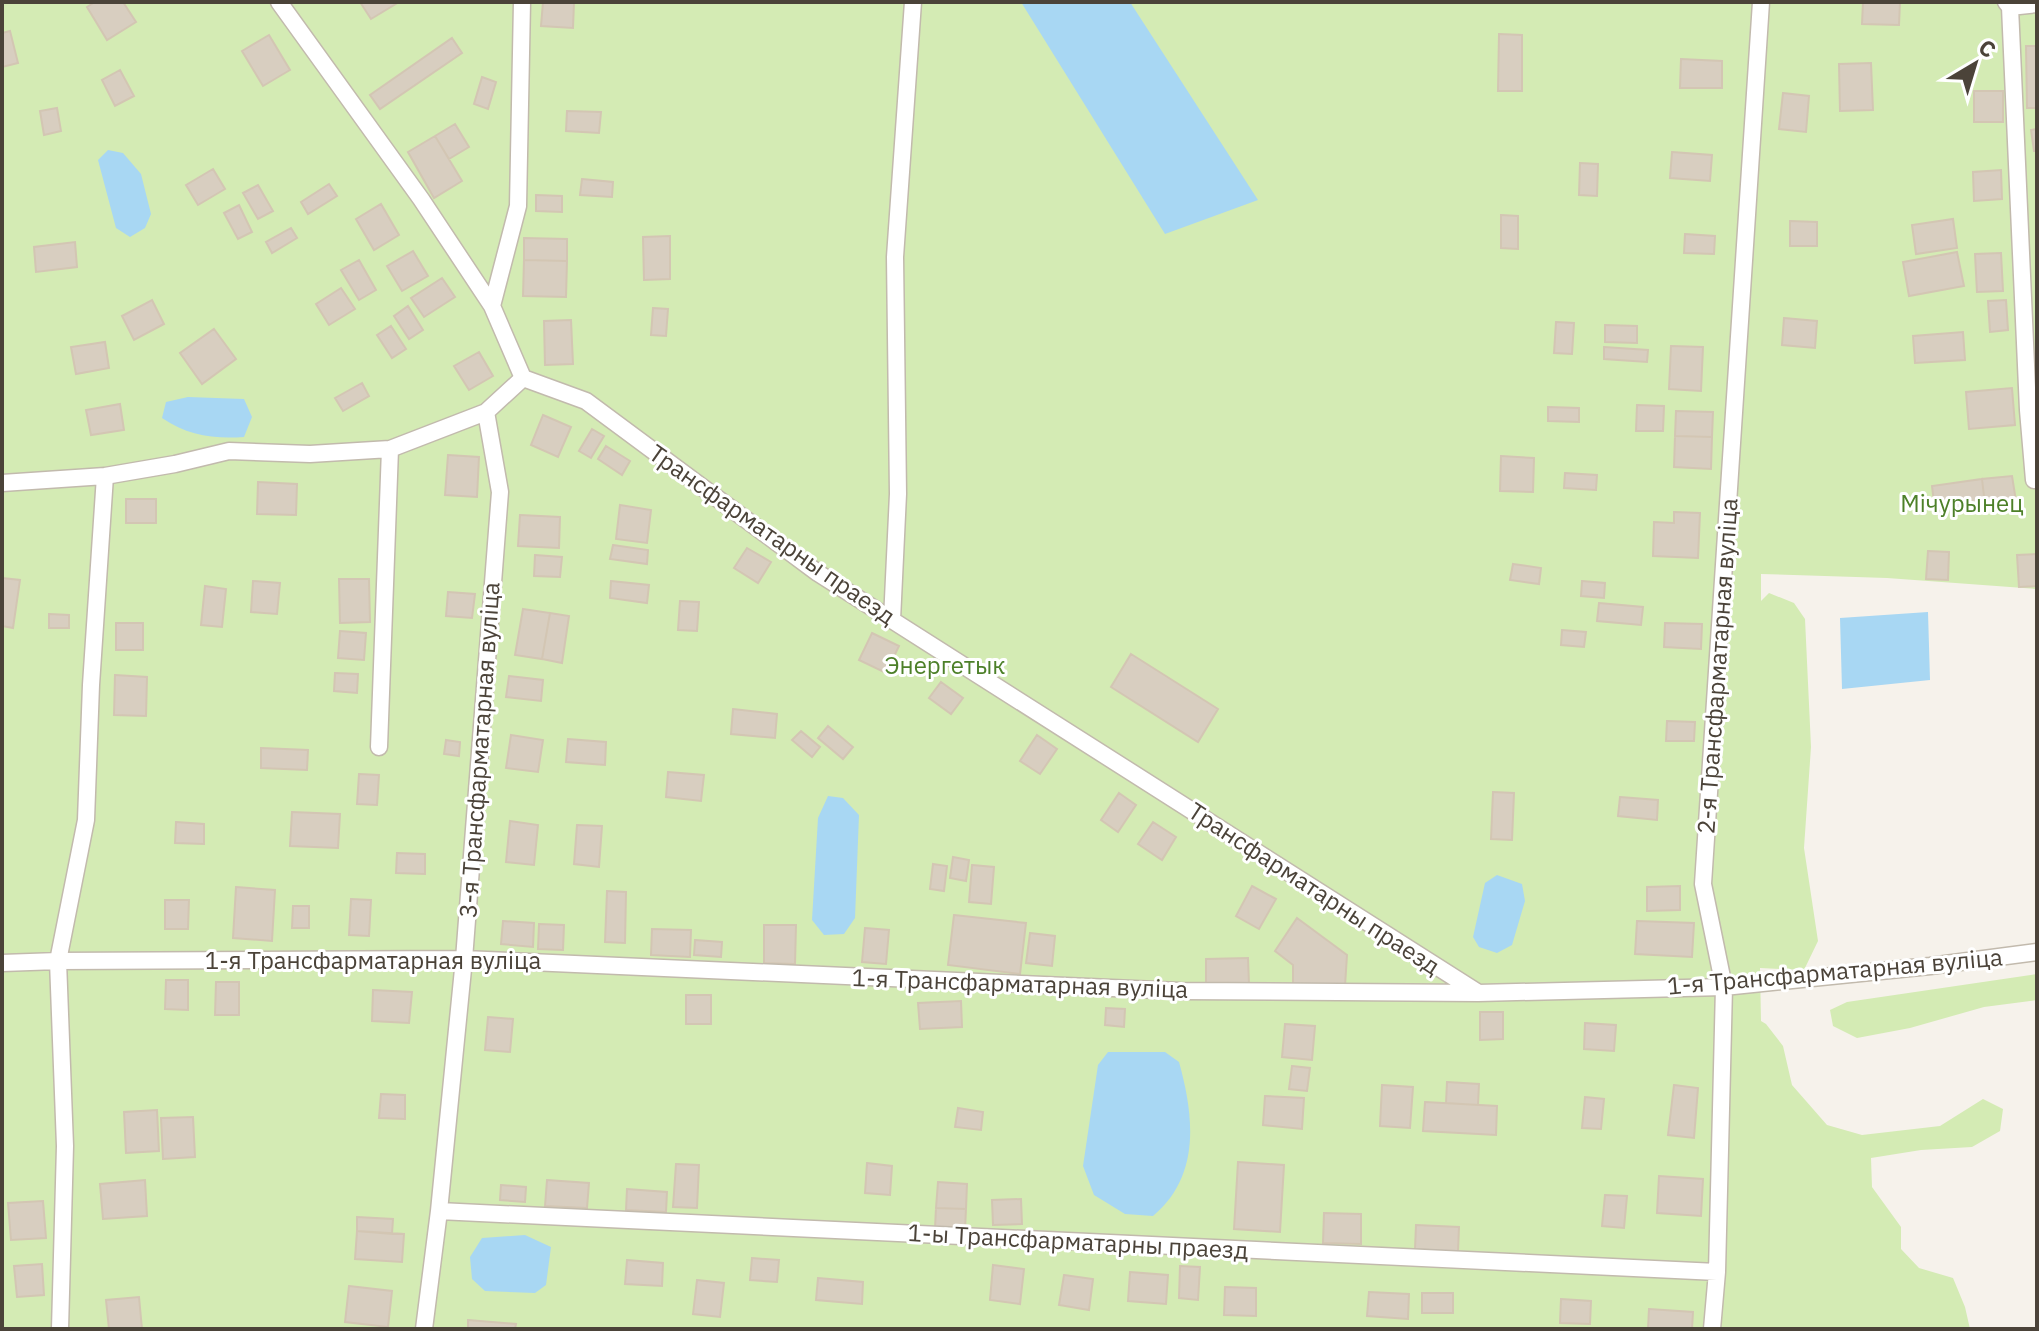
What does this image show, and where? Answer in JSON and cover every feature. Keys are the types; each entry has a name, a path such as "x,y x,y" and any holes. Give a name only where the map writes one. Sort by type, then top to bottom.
{"lane":[{"path":"2,483 105,476 229,451 310,454 390,449 486,412 523,378 492,306 421,199 279,2"},
{"path":"492,306 518,206 522,2"},
{"path":"892,620 898,494 895,257 913,2"},
{"name":"2-я Трансфарматарная вуліца","path":"1712,1329 1717,1272 1724,987 1703,884 1761,2"},
{"path":"2034,480 2033,409 2008,4 2037,4"},
{"name":"Трансфарматарны праезд","path":"523,378 586,401 818,573 1478,993"},
{"name":"3-я Трансфарматарная вуліца","path":"424,1329 464,959 500,492 486,412"},
{"path":"379,747 390,449"},
{"path":"60,1329 65,1146 58,961 86,820 91,685 105,476"},
{"name":"1-я Трансфарматарная вуліца","path":"2,963 464,959 1180,991 1478,993 1724,987 2037,952"},
{"name":"1-ы Трансфарматарны праезд","path":"439,1211 1717,1272"}],"green space":[{"name":"Энергетык","path":"2,2 2037,2 2037,589 1887,578 1761,574 1761,601 1769,593 1794,603 1805,619 1811,747 1804,848 1818,941 1804,970 1760,968 1761,1021 1783,1046 1792,1085 1827,1125 1862,1135 1940,1126 1983,1099 2003,1109 2000,1131 1972,1147 1921,1150 1871,1158 1872,1187 1901,1227 1901,1249 1919,1268 1953,1278 1970,1329 2,1329"},
{"path":"2037,974 2037,1000 1984,1007 1910,1028 1857,1038 1833,1026 1830,1010 1847,1002"}],"water":[{"path":"1021,2 1130,2 1258,200 1165,234"},
{"path":"108,150 123,153 141,174 151,214 145,228 130,237 116,228 98,160"},
{"path":"188,397 244,399 252,417 244,437 202,435 162,418 166,402"},
{"path":"1928,612 1930,680 1842,689 1840,618"},
{"path":"828,796 843,798 859,815 855,918 844,934 824,935 812,920 818,818"},
{"path":"1497,875 1522,884 1525,901 1512,945 1497,953 1479,947 1473,937 1485,883"},
{"path":"1108,1052 1165,1052 1179,1062 1188,1103 1190,1144 1179,1183 1169,1200 1153,1216 1125,1214 1094,1195 1083,1166 1098,1065"},
{"path":"525,1235 551,1247 546,1285 535,1293 485,1291 472,1279 470,1257 482,1238"}],"building":[{"path":"95,2 123,2 136,22 107,40 87,7"},
{"path":"360,2 399,2 371,19"},
{"path":"543,2 574,2 573,28 541,26"},
{"path":"1863,2 1900,2 1899,25 1862,24"},
{"path":"10,31 18,63 2,67 2,33"},
{"path":"1499,34 1522,35 1522,91 1498,91"},
{"path":"269,35 290,70 263,86 242,51"},
{"path":"452,38 462,53 380,109 370,95"},
{"path":"2026,46 2037,46 2037,108 2027,108"},
{"path":"1681,59 1722,61 1722,88 1680,88"},
{"path":"1871,63 1873,110 1840,111 1839,64"},
{"path":"120,70 134,96 115,106 102,80"},
{"path":"482,77 496,82 488,109 474,104"},
{"path":"1974,91 2003,91 2003,122 1974,122"},
{"path":"1783,93 1809,96 1806,132 1779,129"},
{"path":"57,108 61,131 44,135 40,111"},
{"path":"567,111 601,112 599,133 566,131"},
{"path":"455,124 469,147 449,159 435,136"},
{"path":"2037,129 2037,151 2034,151 2031,130"},
{"path":"435,136 462,181 434,198 408,152"},
{"path":"1672,152 1712,155 1710,181 1670,178"},
{"path":"1580,163 1598,164 1597,196 1579,195"},
{"path":"213,169 225,189 198,205 186,185"},
{"path":"2001,170 2002,199 1974,201 1973,172"},
{"path":"582,179 613,182 612,197 580,195"},
{"path":"329,184 337,196 308,214 301,202"},
{"path":"258,185 273,211 258,219 243,193"},
{"path":"536,195 562,196 562,212 536,211"},
{"path":"381,204 399,235 374,250 356,219"},
{"path":"239,205 252,232 238,239 224,213"},
{"path":"1501,215 1518,216 1518,249 1501,248"},
{"path":"1953,219 1957,248 1916,254 1912,225"},
{"path":"1790,221 1817,222 1817,246 1790,246"},
{"path":"291,228 297,238 272,253 266,242"},
{"path":"1685,234 1715,236 1714,254 1684,253"},
{"path":"670,236 670,279 644,280 643,237"},
{"path":"524,238 567,239 567,261 524,260"},
{"path":"75,242 77,267 36,272 34,247"},
{"path":"413,251 428,276 402,291 387,266"},
{"path":"1957,252 1964,286 1909,296 1903,262"},
{"path":"2001,253 2003,291 1977,292 1975,254"},
{"path":"359,260 376,290 359,300 341,270"},
{"path":"524,260 567,261 566,297 523,296"},
{"path":"442,278 455,297 424,317 411,298"},
{"path":"341,288 355,309 329,325 316,304"},
{"path":"152,300 164,324 134,340 122,316"},
{"path":"2006,300 2008,330 1990,332 1988,301"},
{"path":"408,306 423,330 409,339 394,316"},
{"path":"653,308 668,309 666,336 651,335"},
{"path":"1784,318 1817,321 1815,348 1782,345"},
{"path":"571,320 573,364 545,365 544,321"},
{"path":"1556,322 1574,323 1572,354 1554,353"},
{"path":"1605,325 1637,326 1637,343 1605,342"},
{"path":"391,326 406,349 392,358 377,335"},
{"path":"214,329 236,359 202,384 180,353"},
{"path":"1963,332 1965,360 1915,363 1913,336"},
{"path":"105,342 109,368 76,374 71,347"},
{"path":"1671,346 1703,347 1701,391 1669,389"},
{"path":"1604,347 1648,350 1647,362 1604,359"},
{"path":"479,352 493,376 469,390 454,366"},
{"path":"362,383 369,396 343,411 335,398"},
{"path":"2012,388 2015,425 1969,429 1966,392"},
{"path":"120,404 124,430 91,435 86,410"},
{"path":"1637,405 1664,406 1663,431 1636,431"},
{"path":"1548,407 1579,408 1579,422 1548,421"},
{"path":"1676,411 1713,412 1712,437 1675,436"},
{"path":"543,415 571,427 558,457 531,445"},
{"path":"592,429 604,436 591,458 579,451"},
{"path":"1675,436 1712,437 1711,469 1674,467"},
{"path":"606,446 630,461 622,475 598,459"},
{"path":"448,455 479,457 477,497 445,495"},
{"path":"1501,456 1534,458 1533,492 1500,491"},
{"path":"1565,473 1597,475 1596,490 1564,488"},
{"path":"2012,476 2016,501 1985,505 1982,479"},
{"path":"1982,479 1985,505 1935,511 1932,486"},
{"path":"258,482 297,484 296,515 257,514"},
{"path":"126,499 156,499 156,523 126,523"},
{"path":"620,505 651,510 647,543 616,539"},
{"path":"1674,512 1700,513 1698,558 1653,556 1654,522 1674,523"},
{"path":"520,515 560,517 559,548 518,546"},
{"path":"613,545 648,550 647,564 610,559"},
{"path":"747,548 771,562 758,583 734,568"},
{"path":"1928,551 1949,552 1948,580 1926,579"},
{"path":"2037,554 2037,586 2019,587 2017,555"},
{"path":"535,555 562,557 560,577 534,576"},
{"path":"1513,564 1541,568 1539,584 1510,580"},
{"path":"2,578 20,580 13,628 2,626"},
{"path":"339,579 369,579 370,622 340,623"},
{"path":"253,581 280,583 277,614 251,612"},
{"path":"611,581 649,585 647,603 610,598"},
{"path":"1582,581 1605,583 1604,598 1581,596"},
{"path":"205,586 226,589 222,627 201,625"},
{"path":"448,592 475,594 472,618 446,616"},
{"path":"680,601 699,602 697,631 678,630"},
{"path":"1599,603 1643,607 1641,625 1597,621"},
{"path":"523,609 550,613 542,659 515,655"},
{"path":"550,613 569,616 562,663 542,659"},
{"path":"49,614 69,615 69,628 49,628"},
{"path":"116,623 143,623 143,650 116,650"},
{"path":"1665,623 1702,624 1701,649 1664,647"},
{"path":"1562,630 1586,632 1584,647 1561,645"},
{"path":"340,631 366,633 364,660 338,658"},
{"path":"872,633 899,646 886,673 859,660"},
{"path":"1131,654 1218,709 1198,742 1111,687"},
{"path":"335,673 358,674 357,693 334,691"},
{"path":"115,675 147,677 146,716 114,715"},
{"path":"509,676 543,680 541,701 506,697"},
{"path":"941,682 963,698 951,714 929,698"},
{"path":"733,709 777,714 775,738 731,734"},
{"path":"1667,721 1695,722 1694,741 1666,741"},
{"path":"828,726 853,747 843,759 818,738"},
{"path":"801,731 820,747 812,757 792,740"},
{"path":"511,735 543,740 538,772 506,768"},
{"path":"1037,735 1057,749 1040,774 1020,761"},
{"path":"568,739 606,742 605,765 566,762"},
{"path":"446,740 460,742 459,756 444,754"},
{"path":"261,748 308,750 307,770 261,768"},
{"path":"668,772 704,775 701,801 666,797"},
{"path":"359,774 379,775 377,805 357,804"},
{"path":"1493,792 1514,793 1512,840 1491,839"},
{"path":"1119,793 1136,805 1118,832 1101,820"},
{"path":"1620,797 1658,800 1657,820 1618,816"},
{"path":"292,812 340,814 338,848 290,846"},
{"path":"510,821 538,825 534,865 506,862"},
{"path":"176,822 204,824 204,844 175,843"},
{"path":"1153,822 1176,837 1162,860 1138,844"},
{"path":"577,825 602,826 599,867 574,864"},
{"path":"397,853 425,854 425,874 396,873"},
{"path":"953,857 969,860 966,881 950,878"},
{"path":"933,864 947,866 944,891 930,889"},
{"path":"972,865 994,867 991,904 969,902"},
{"path":"1252,886 1276,899 1259,929 1236,916"},
{"path":"1680,886 1680,910 1647,911 1647,887"},
{"path":"236,887 275,890 272,941 233,938"},
{"path":"607,891 626,892 625,943 605,942"},
{"path":"351,899 371,900 369,936 349,935"},
{"path":"165,900 189,900 188,929 165,929"},
{"path":"293,906 309,906 309,928 292,928"},
{"path":"954,915 1026,923 1020,974 948,965"},
{"path":"1297,918 1347,955 1345,986 1293,986 1293,965 1275,951"},
{"path":"503,921 534,923 533,947 501,944"},
{"path":"1637,921 1694,923 1692,957 1635,954"},
{"path":"539,924 564,925 563,950 538,949"},
{"path":"764,925 796,925 795,964 764,963"},
{"path":"865,928 889,930 886,964 862,962"},
{"path":"652,929 691,930 690,957 651,955"},
{"path":"1030,933 1055,936 1052,966 1026,963"},
{"path":"695,940 722,942 721,957 694,955"},
{"path":"1248,958 1249,984 1206,984 1206,959"},
{"path":"166,980 188,980 188,1010 165,1009"},
{"path":"216,982 239,982 239,1015 215,1015"},
{"path":"373,990 412,992 409,1023 372,1021"},
{"path":"686,995 711,995 711,1024 686,1024"},
{"path":"961,1001 962,1027 920,1029 918,1003"},
{"path":"1106,1008 1125,1009 1124,1027 1105,1025"},
{"path":"1480,1012 1503,1012 1503,1039 1480,1040"},
{"path":"488,1017 513,1019 510,1052 485,1050"},
{"path":"1585,1023 1616,1025 1614,1051 1584,1049"},
{"path":"1285,1024 1315,1026 1312,1060 1282,1057"},
{"path":"1292,1066 1310,1068 1307,1091 1289,1089"},
{"path":"1447,1082 1479,1084 1478,1105 1446,1103"},
{"path":"1382,1085 1413,1087 1410,1128 1380,1126"},
{"path":"1674,1085 1698,1088 1694,1138 1668,1135"},
{"path":"381,1094 405,1095 405,1119 379,1118"},
{"path":"1265,1096 1304,1098 1302,1129 1263,1125"},
{"path":"1585,1097 1604,1099 1601,1129 1582,1128"},
{"path":"1425,1102 1497,1106 1496,1135 1423,1131"},
{"path":"958,1108 983,1112 981,1130 955,1127"},
{"path":"157,1110 159,1151 126,1153 124,1112"},
{"path":"193,1117 195,1157 163,1159 161,1118"},
{"path":"1238,1162 1284,1165 1280,1232 1234,1229"},
{"path":"867,1163 892,1166 890,1195 865,1193"},
{"path":"676,1164 699,1165 697,1208 673,1207"},
{"path":"1659,1176 1703,1179 1701,1216 1657,1213"},
{"path":"145,1180 147,1216 103,1219 100,1184"},
{"path":"547,1180 589,1183 587,1208 545,1206"},
{"path":"938,1182 967,1184 966,1209 936,1208"},
{"path":"501,1185 526,1187 525,1202 500,1200"},
{"path":"627,1189 667,1192 666,1212 626,1210"},
{"path":"1605,1195 1627,1196 1624,1228 1602,1226"},
{"path":"1021,1199 1022,1224 993,1225 992,1200"},
{"path":"43,1201 46,1238 11,1240 8,1203"},
{"path":"936,1208 966,1209 965,1230 935,1228"},
{"path":"1324,1213 1361,1214 1361,1244 1323,1243"},
{"path":"357,1217 393,1219 392,1234 357,1231"},
{"path":"1416,1225 1459,1227 1458,1252 1415,1249"},
{"path":"357,1231 404,1234 402,1262 355,1259"},
{"path":"752,1258 779,1260 777,1282 750,1280"},
{"path":"627,1260 663,1263 662,1286 625,1284"},
{"path":"42,1264 44,1295 17,1297 14,1266"},
{"path":"993,1265 1024,1269 1020,1304 990,1300"},
{"path":"1180,1266 1200,1267 1198,1300 1179,1298"},
{"path":"1130,1272 1168,1275 1166,1304 1128,1301"},
{"path":"1064,1275 1093,1279 1089,1310 1059,1305"},
{"path":"818,1278 863,1282 862,1304 816,1300"},
{"path":"697,1280 724,1283 720,1317 693,1314"},
{"path":"349,1286 392,1291 388,1327 345,1322"},
{"path":"1225,1287 1256,1288 1256,1316 1224,1315"},
{"path":"1369,1292 1409,1294 1408,1319 1367,1316"},
{"path":"1422,1293 1453,1293 1453,1313 1422,1313"},
{"path":"139,1297 142,1329 109,1329 106,1300"},
{"path":"1561,1299 1591,1301 1590,1324 1560,1323"},
{"path":"1649,1309 1693,1312 1692,1329 1648,1329"},
{"path":"468,1320 516,1324 515,1329 468,1329"}],"park label":[{"name":"Мічурынец","path":"1962,504"}]}
